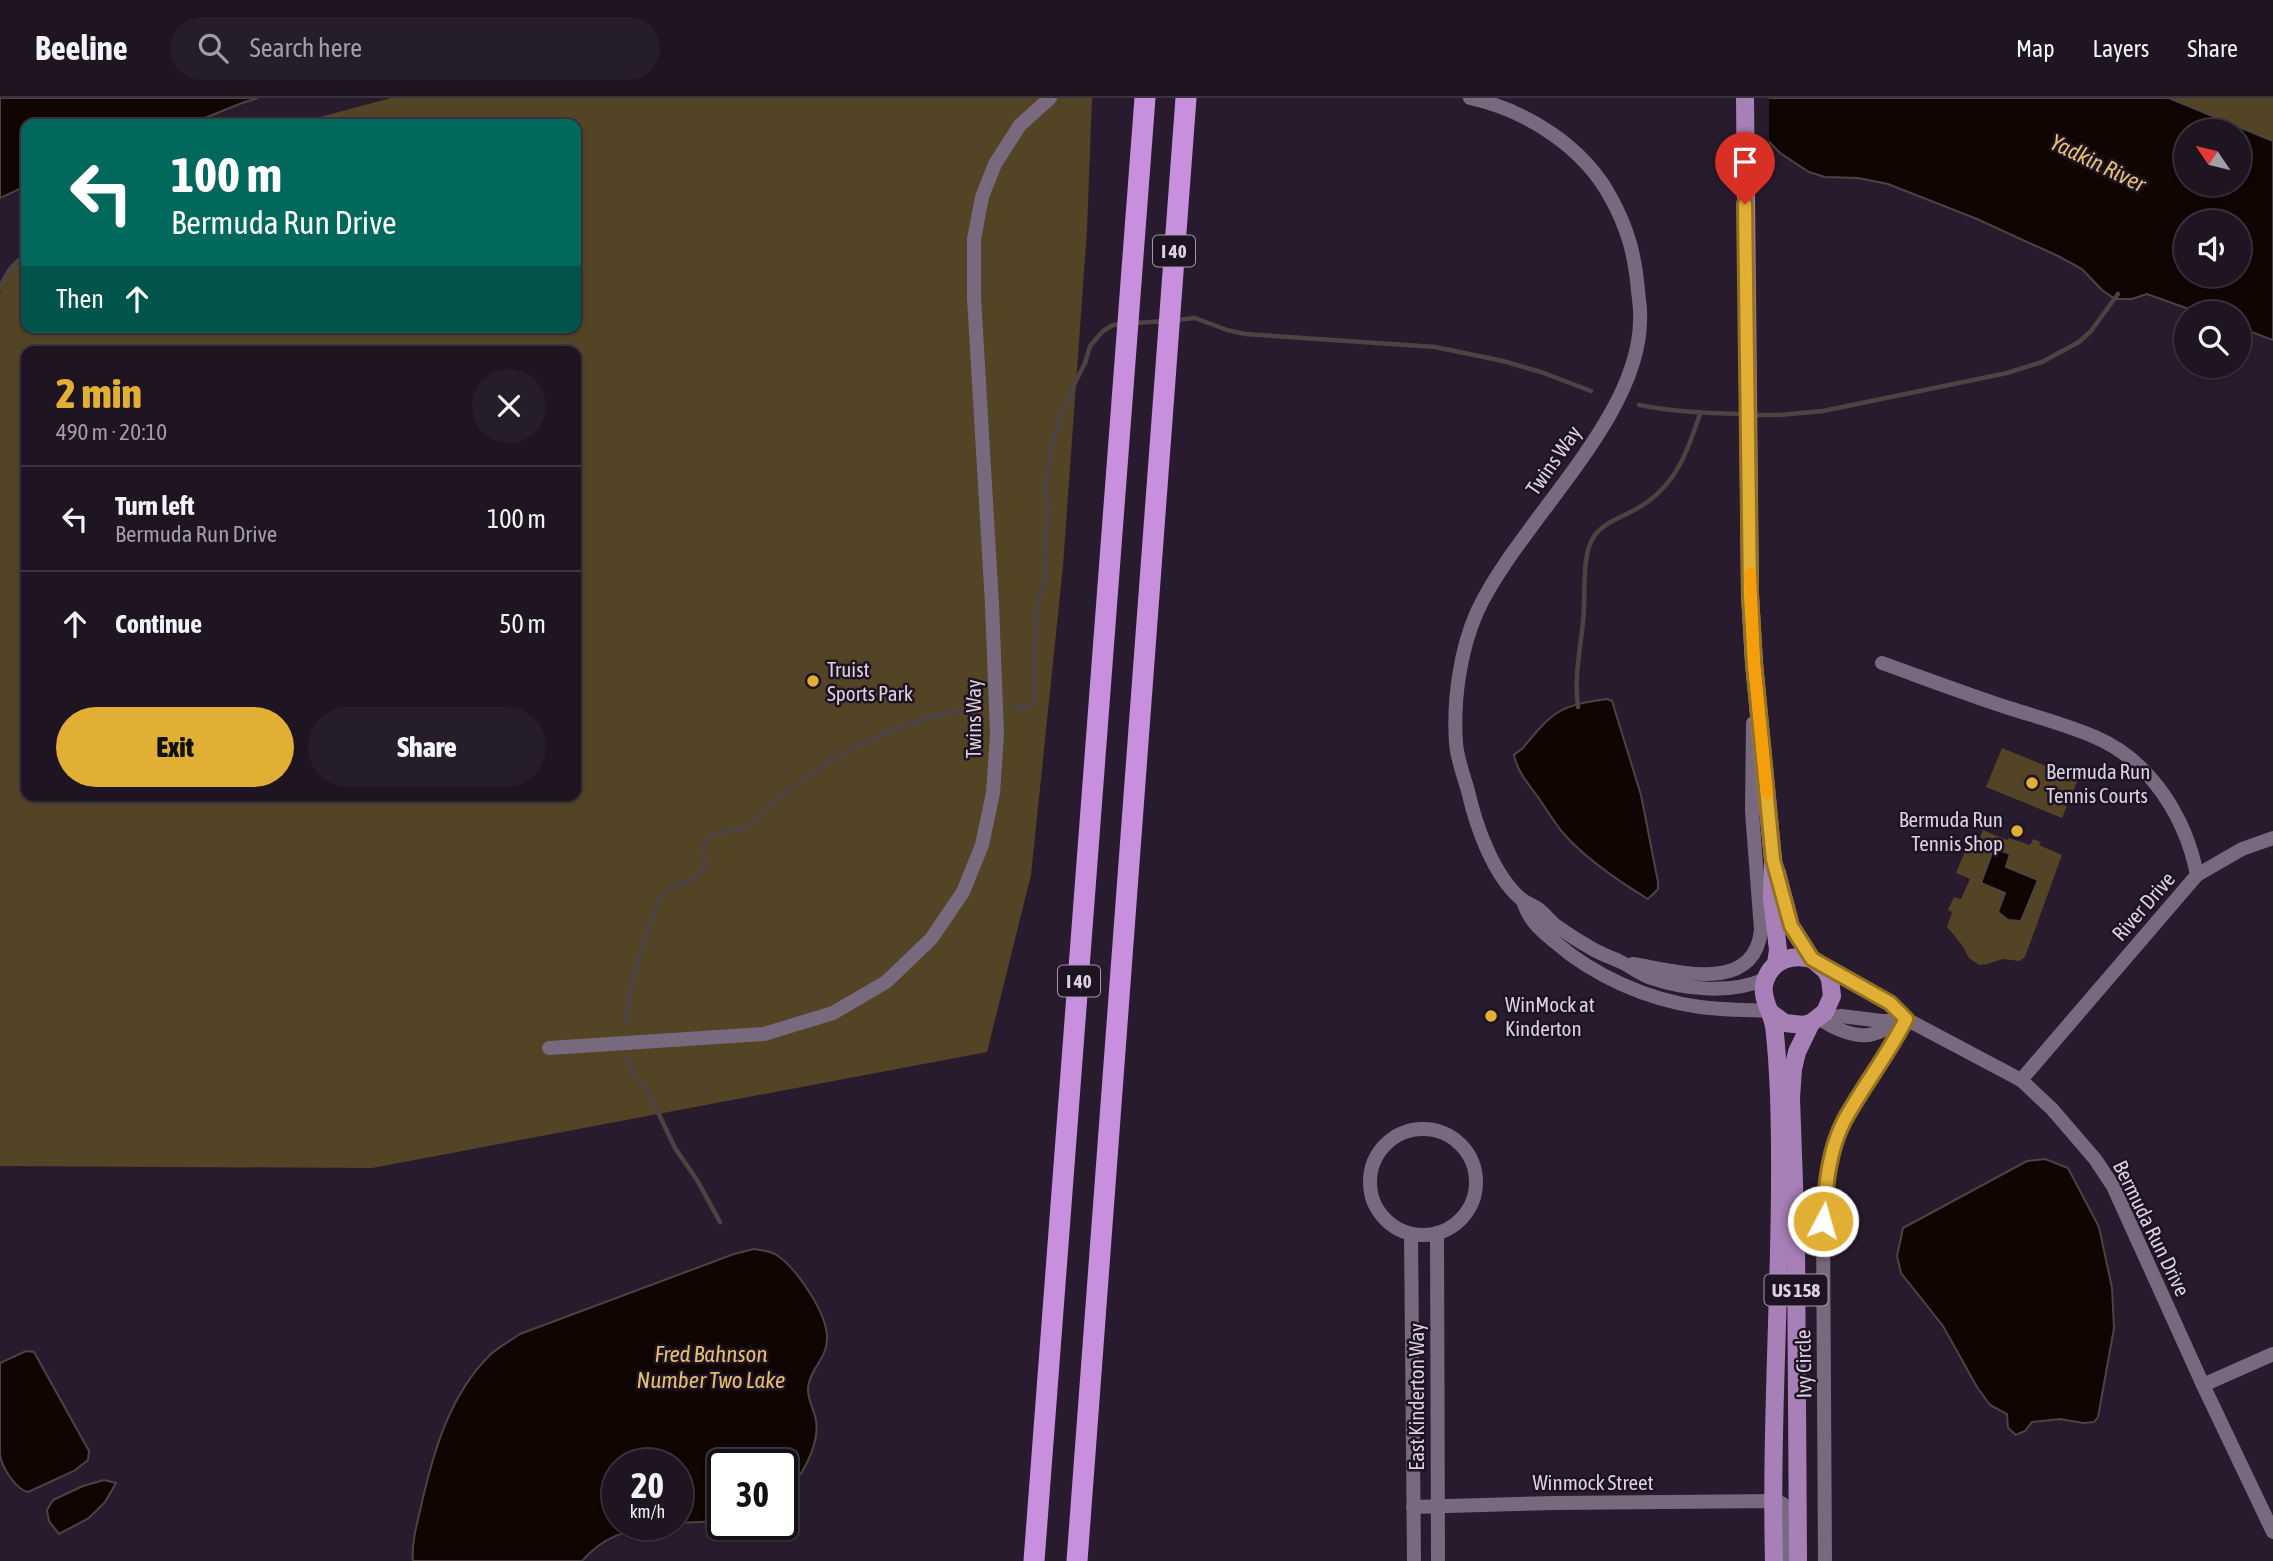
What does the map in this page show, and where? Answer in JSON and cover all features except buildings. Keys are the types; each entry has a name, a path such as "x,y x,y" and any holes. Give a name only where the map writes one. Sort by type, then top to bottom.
{"highway":[{"name":"I 40","path":"1034,1561 1145,98"},
{"name":"I 40","path":"1077,1561 1186,98"}],"main road":[{"path":"1745,98 1750,594 1778,950 1776,964 1765,979 1764,997 1771,1012 1785,1023 1802,1025 1815,1021 1825,1012 1832,996 1830,979 1791,926 1773,860"},
{"path":"1776,964 1793,957 1816,962"},
{"name":"US 158","path":"1771,1012 1777,1068 1780,1168 1774,1561"},
{"name":"US 158","path":"1798,1561 1796,1240 1791,1098 1797,1052 1815,1021"}],"street":[{"name":"Twins Way","path":"550,1048 764,1034 832,1013 886,982 931,939 962,892 982,845 993,793 997,735 974,297 974,239 982,197 995,164 1020,125 1050,98"},
{"name":"Twins Way","path":"1471,98 1491,103 1531,121 1567,145 1604,184 1626,227 1637,273 1641,323 1632,366 1599,432 1509,557 1477,613 1459,672 1456,745 1475,820 1487,848 1522,901 1527,915 1581,962 1615,981 1668,1000 1698,1006 1771,1012"},
{"name":"Twins Way","path":"1620,962 1713,974 1740,968 1757,949 1761,930 1752,811 1754,663"},
{"name":"River Drive","path":"1882,663 2097,737 2134,761 2161,791 2179,819 2197,875 2021,1080"},
{"path":"2197,875 2242,849 2273,838"},
{"name":"Twins Way","path":"1522,901 1538,908 1590,948 1651,978 1689,987 1712,989 1736,987 1765,979"},
{"name":"Bermuda Run Drive","path":"1816,962 1890,1003 1906,1019 2021,1080 2052,1109 2095,1159 2113,1186 2273,1532"},
{"name":"Bermuda Run Drive","path":"1815,1021 1842,1016 1882,1021 1906,1019"},
{"name":"Ivy Circle","path":"1825,1561 1823,1221 1830,1159 1843,1123 1906,1019"},
{"path":"1423,1129 1441,1132 1458,1142 1470,1156 1476,1174 1475,1194 1468,1211 1454,1225 1437,1233 1411,1234 1394,1226 1380,1213 1372,1195 1371,1176 1376,1158 1388,1143 1404,1133 1423,1129"},
{"name":"East Kinderton Way","path":"1437,1233 1438,1561"},
{"name":"East Kinderton Way","path":"1411,1234 1414,1561"},
{"path":"2203,1385 2273,1354"},
{"path":"1773,1501 1783,1504 1786,1561"},
{"name":"Winmock Street","path":"1413,1507 1773,1501"}],"shaded area":[{"name":"Truist Sports Park","path":"391,98 1092,98 1087,230 1063,566 1031,875 987,1052 372,1168 0,1166 0,293 9,271 21,261 21,333 581,333 581,119 313,119"},
{"path":"2169,98 2273,98 2273,141 2251,132 2251,119 2220,119"},
{"name":"Bermuda Run Tennis Courts","path":"2002,748 2078,779 2062,818 1986,787"},
{"path":"1983,830 2007,840 2009,838 2030,845 2033,839 2041,842 2039,845 2062,855 2025,957 2020,961 2003,959 1979,965 1969,958 1947,927 1952,912 1948,910 1954,897 1961,899 1970,879 1956,873 1969,842 1977,845"}],"water":[{"path":"0,98 258,98 202,119 21,119 21,188 0,198"},
{"name":"Yadkin River","path":"1727,98 2169,98 2220,119 2174,119 2174,196 2251,196 2251,132 2273,141 2273,340 2251,332 2251,301 2174,301 2174,304 2147,294 2132,299 2115,299 2082,269 1977,219 1888,184 1858,178 1825,177 1809,172 1780,153"},
{"path":"1607,699 1612,701 1641,795 1658,882 1658,889 1648,899 1603,869 1563,833 1524,778 1514,755 1558,712 1578,704"},
{"path":"1994,848 2010,854 2006,867 2038,880 2021,921 2008,920 1998,912 2005,893 1981,883"},
{"path":"2045,1159 2068,1168 2099,1227 2112,1288 2114,1328 2098,1417 2094,1422 2060,1419 2032,1422 2025,1431 2016,1435 2008,1428 2007,1414 1990,1405 1943,1326 1901,1273 1897,1256 1903,1228 2027,1161"},
{"name":"Fred Bahnson Number Two Lake","path":"754,1249 768,1251 783,1260 809,1292 826,1329 826,1346 808,1388 816,1420 815,1440 808,1461 798,1478 798,1449 707,1449 707,1522 693,1522 693,1449 602,1449 602,1540 607,1540 582,1561 413,1561 414,1539 422,1502 445,1424 475,1371 493,1353 520,1334 734,1254"},
{"path":"26,1351 34,1352 89,1451 88,1460 74,1471 28,1492 10,1477 0,1454 0,1363"},
{"path":"104,1480 116,1483 105,1502 89,1518 59,1534 49,1521 47,1510 53,1500"}],"pier":[{"path":"1769,98 1769,146 1724,100"}],"waterway":[{"path":"0,288 10,269 21,259"},
{"path":"1751,415 1823,411 2007,373 2042,362 2079,342 2091,331 2118,294"},
{"path":"1177,320 1195,318 1245,334 1435,347 1503,361 1591,391"},
{"path":"1135,323 1165,321"},
{"path":"1014,708 1030,706 1034,702 1038,605 1046,574 1046,490 1050,452 1062,409 1085,363 1090,346 1103,331 1113,325 1123,324"},
{"path":"1639,405 1678,411 1742,414"},
{"path":"1578,707 1577,675 1589,546 1598,532 1610,522 1640,507 1666,485 1686,452 1700,414"},
{"path":"626,1022 635,971 657,904 671,887 694,879 703,870 703,848 706,839 754,822 774,801 835,757 886,732 933,716 971,709"},
{"path":"627,1057 675,1148 697,1180 720,1222"}],"slow traffic":[{"path":"1750,574 1754,663 1767,793"}],"place":[{"name":"Truist Sports Park","path":"813,681"},
{"name":"Bermuda Run Tennis Courts","path":"2032,783"},
{"name":"Bermuda Run Tennis Shop","path":"2017,831"},
{"name":"WinMock at Kinderton","path":"1491,1016"}],"route":[{"path":"1745,204 1750,594 1773,860 1791,926 1812,959 1890,1003 1906,1019 1843,1123 1830,1159 1823,1221"}]}
